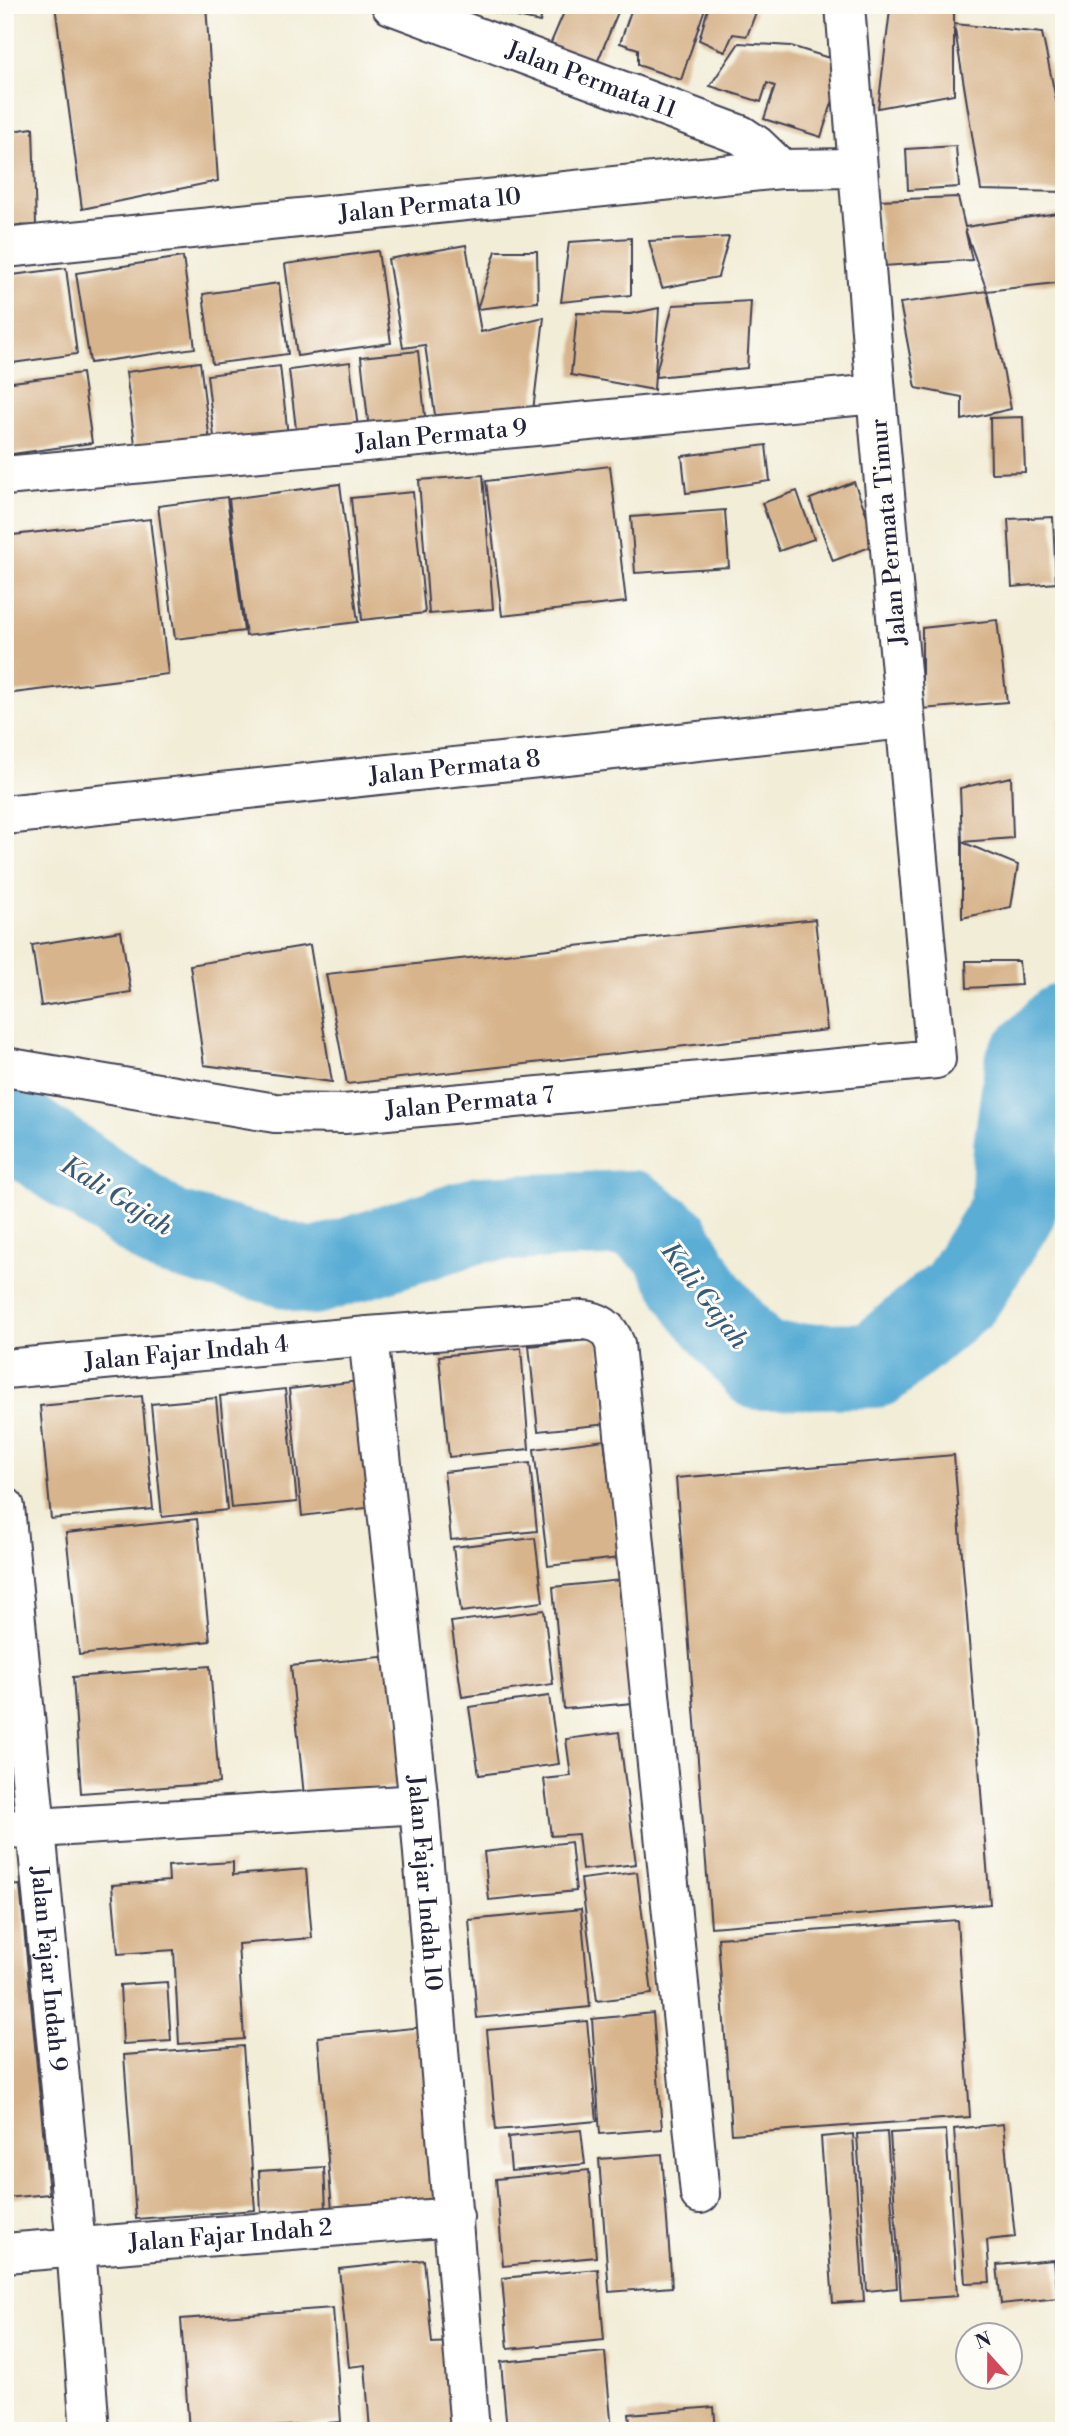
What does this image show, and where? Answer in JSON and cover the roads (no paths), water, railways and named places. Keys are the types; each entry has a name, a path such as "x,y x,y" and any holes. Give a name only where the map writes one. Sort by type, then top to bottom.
{"street":[{"name":"Jalan Permata 11","path":"391,5 741,135 781,169"},
{"name":"Jalan Permata Timur","path":"845,5 856,168 936,1059"},
{"name":"Jalan Permata 10","path":"5,248 781,169 856,168"},
{"name":"Jalan Permata 9","path":"5,476 876,394"},
{"name":"Jalan Permata 8","path":"5,815 904,719"},
{"name":"Jalan Permata 7","path":"5,1067 275,1113 344,1114 936,1059"},
{"name":"Jalan Fajar Indah 4","path":"5,1368 368,1336 582,1321 604,1325 615,1345 700,2194"},
{"name":"Jalan Fajar Indah 10","path":"368,1336 419,1804 470,2431"},
{"name":"Jalan Fajar Indah 9","path":"5,1507 21,1828 76,2246 89,2431"},
{"path":"21,1828 419,1804"},
{"name":"Jalan Fajar Indah 2","path":"5,2253 454,2217"}],"waterway":[{"name":"Kali Gajah","path":"5,1129 14,1128 167,1232 313,1272 481,1219 631,1213 670,1242 703,1299 760,1367 875,1365 961,1293 1013,1210 1016,1148 1028,1063 1064,1026"}]}
